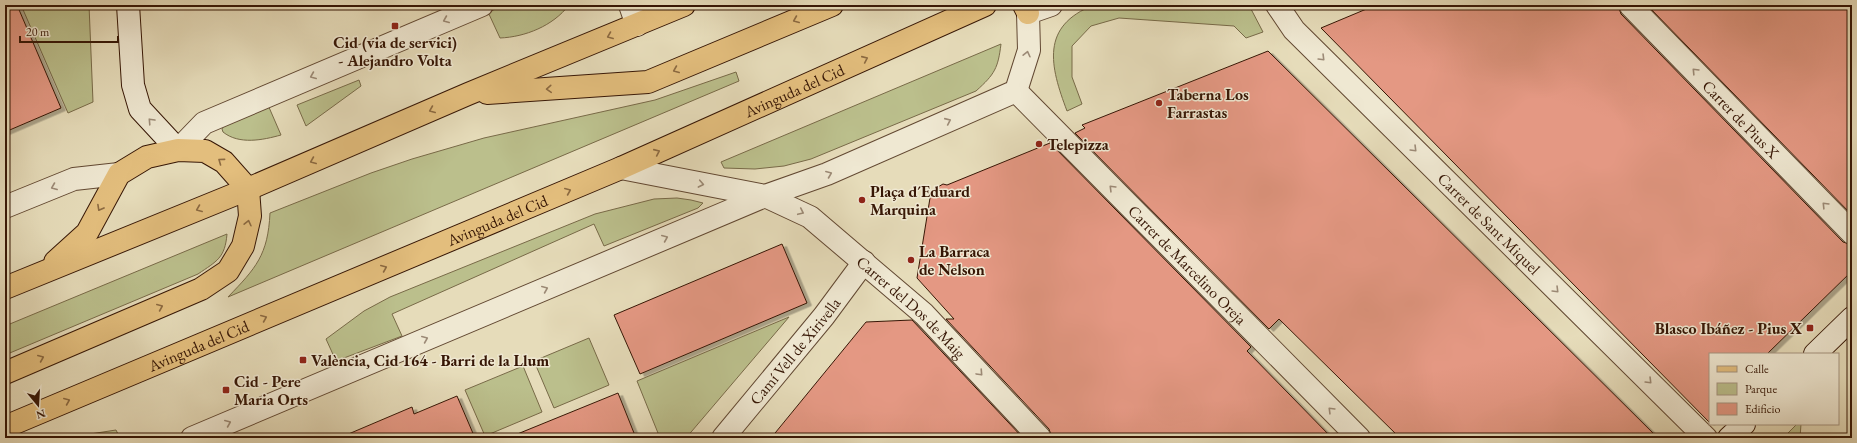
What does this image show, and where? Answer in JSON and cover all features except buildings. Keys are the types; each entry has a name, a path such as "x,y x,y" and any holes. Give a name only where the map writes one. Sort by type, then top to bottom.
{"main road":[{"path":"5,288 248,189 468,94 633,15 684,5"},
{"path":"468,94 648,82 832,5"},
{"name":"Avinguda del Cid","path":"5,427 621,168 985,5"},
{"path":"5,373 201,289 228,271 243,246 250,216 248,189 224,162 205,151 178,150 147,156 119,174 87,233 44,271"}],"street":[{"path":"128,5 133,85 140,109 178,150 204,124 482,5"},
{"path":"192,438 765,196 828,174 1016,91 1029,50 1026,9 1051,5"},
{"name":"Carrer de Sant Miquel","path":"1277,5 1294,30 1706,438"},
{"name":"Carrer de Pius X","path":"1630,5 1852,233"},
{"name":"Carrer de Marcelino Oreja","path":"1016,91 1359,438"},
{"name":"Carrer del Dos de Maig","path":"621,168 765,196 810,217 924,314 1040,438"},
{"path":"5,207 74,178 119,174"},
{"name":"Camí Vell de Xirivella","path":"723,438 824,316 864,262"},
{"path":"1816,353 1852,318"},
{"path":"1729,438 1743,425"}],"green space":[{"path":"21,5 89,5 93,102 68,113"},
{"path":"506,5 569,5 555,19 538,29 529,33 500,38 488,12"},
{"path":"1094,5 1205,5 1251,9 1263,32 1246,38 1234,26 1119,18 1091,26 1072,46 1072,77 1082,104 1067,111 1056,78 1054,63 1054,49 1057,36 1065,24 1077,14"},
{"path":"1001,44 997,65 988,80 976,91 811,159 784,166 755,169 724,168 721,162"},
{"path":"736,72 739,81 228,297 246,278 259,260 267,240 270,213 371,173 412,159 484,138 655,100"},
{"path":"359,80 361,86 306,126 297,105"},
{"path":"268,105 281,135 259,140 244,140 236,139 223,132 222,129 224,125"},
{"path":"677,198 703,203 698,208 604,246 594,224 392,314 402,336 336,361 326,339 364,311 390,297 595,214 654,199"},
{"path":"227,234 222,254 215,262 198,274 5,355 5,326"},
{"path":"789,317 686,438 660,438 637,381"},
{"path":"589,338 609,385 554,408 534,361"},
{"path":"523,366 542,412 485,436 465,390"},
{"path":"1796,425 1801,425 1800,438 1783,438"},
{"path":"116,430 120,438 64,438"}],"place":[{"name":"Cid (via de servici) - Alejandro Volta","path":"395,26"},
{"name":"Taberna Los Farrastas","path":"1159,103"},
{"name":"Telepizza","path":"1039,144"},
{"name":"Plaça d´Eduard Marquina","path":"862,200"},
{"name":"La Barraca de Nelson","path":"911,260"},
{"name":"Blasco Ibáñez - Pius X","path":"1810,328"},
{"name":"València, Cid 164 - Barri de la Llum","path":"303,360"},
{"name":"Cid - Pere Maria Orts","path":"226,390"}]}
